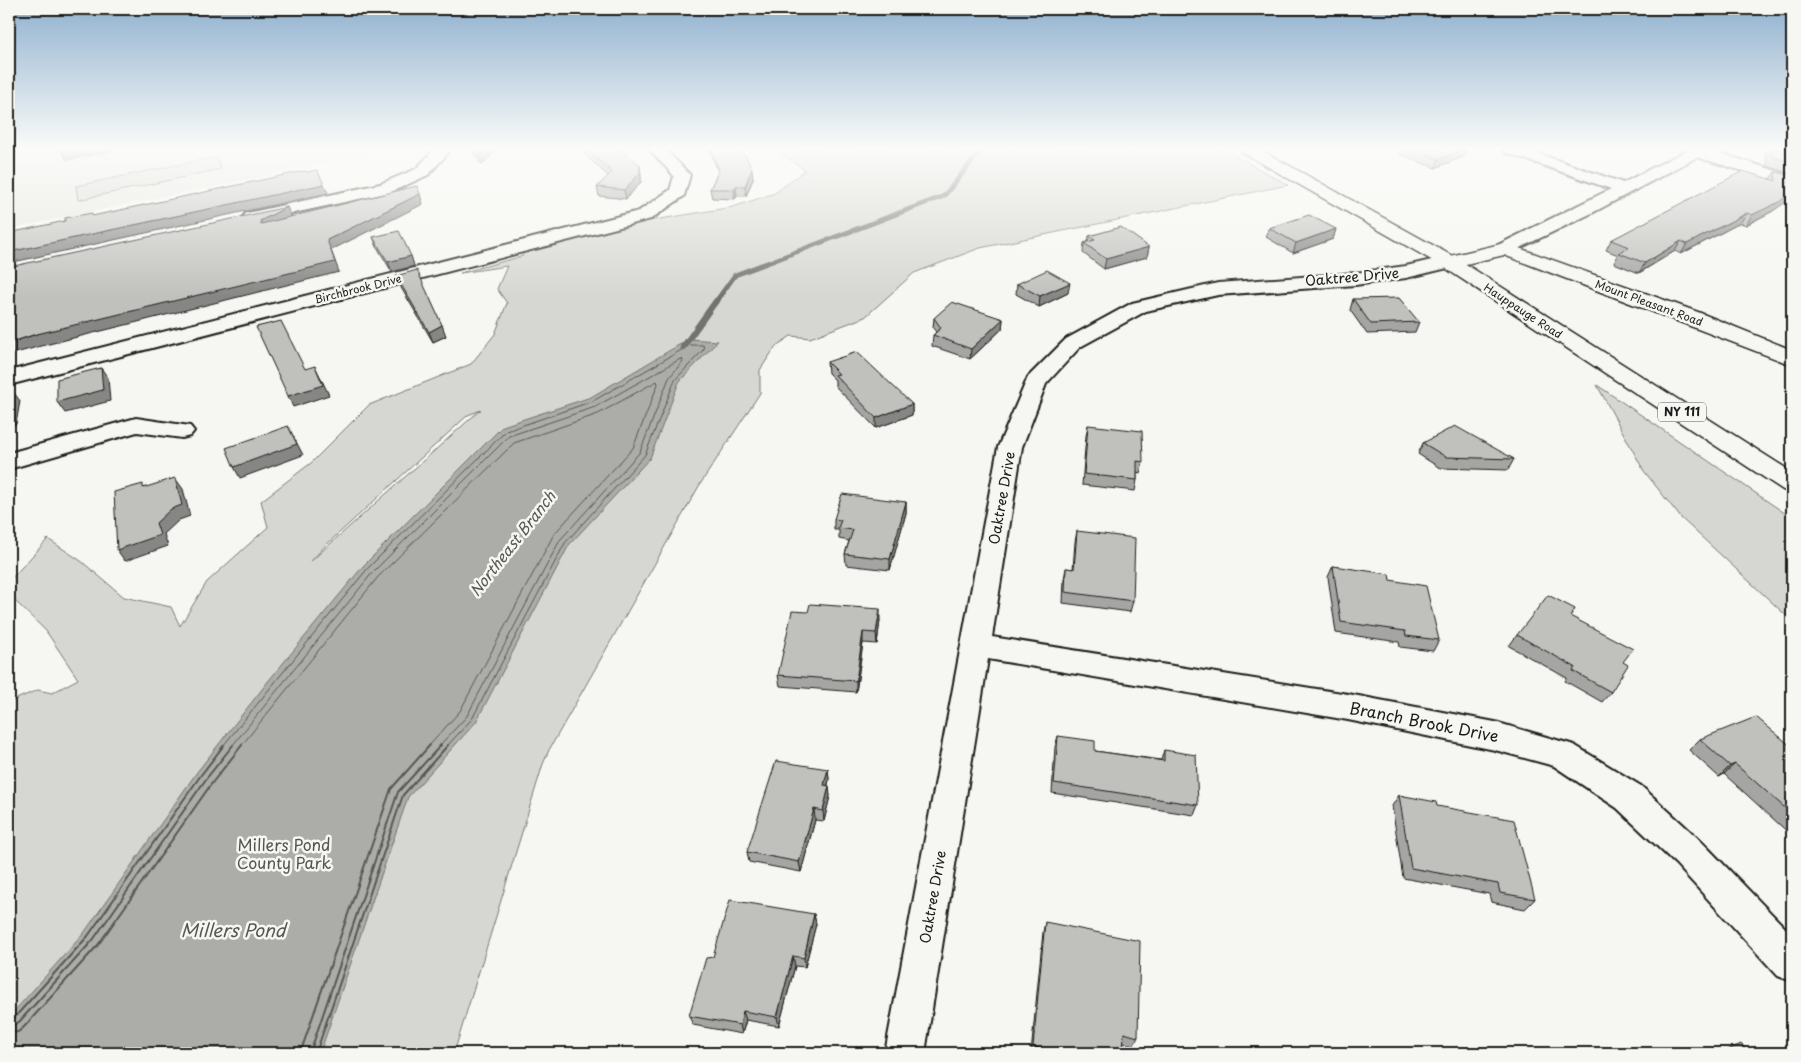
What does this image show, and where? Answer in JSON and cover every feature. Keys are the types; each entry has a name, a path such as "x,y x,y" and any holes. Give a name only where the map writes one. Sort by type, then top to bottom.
{"main road":[{"name":"Hauppauge Road","path":"1336,199 1449,262 1792,484"},
{"path":"1449,262 1505,249"},
{"name":"Mount Pleasant Road","path":"1505,249 1690,317 1792,358"}],"street":[{"path":"240,220 337,199"},
{"name":"Birchbrook Drive","path":"9,378 645,215 669,199"},
{"path":"1505,249 1604,199"},
{"name":"Oaktree Drive","path":"906,1053 1010,447 1036,382 1073,343 1139,307 1218,289 1355,279 1406,272 1449,262"},
{"path":"9,460 136,425 182,431"},
{"name":"Branch Brook Drive","path":"977,646 1348,707 1494,736 1563,755 1629,797 1688,852 1792,962"}],"shaded area":[{"path":"9,199 156,199 9,229"}],"green space":[{"name":"Millers Pond County Park","path":"758,199 1222,199 980,248 914,273 865,317 810,338 791,336 776,346 760,370 760,393 699,486 549,750 543,764 454,1053 9,1053 9,702 38,690 52,693 78,679 46,631 9,595 9,581 48,539 81,561 124,597 171,607 180,626 207,582 268,527 261,501 311,463 369,405 471,364 495,334 507,303 497,289 507,266 460,273 523,256 521,253 642,222 733,207","holes":["479,411 311,561 326,545 468,415"]},
{"path":"1597,385 1792,518 1792,621 1681,518 1644,471"}],"water":[{"name":"Millers Pond","path":"689,339 718,341 679,382 650,458 569,545 476,722 408,797 320,1053 9,1053 9,1017 84,933 197,772 270,679 364,565 503,426 591,397"}],"building":[{"path":"174,199 257,199 9,252 9,233 65,221 65,218 92,213 92,216"},
{"path":"365,199 411,199 327,240 335,262 33,335 9,343 9,267 287,207 260,221 261,224"},
{"path":"1690,199 1784,199 1752,215 1747,213 1687,244 1681,241 1645,263 1619,253 1629,247 1611,240"},
{"path":"1309,215 1336,229 1296,243 1269,228"},
{"path":"1121,227 1149,247 1106,259 1084,243 1095,240 1089,236"},
{"path":"399,231 411,256 388,262 373,237"},
{"path":"417,270 442,325 429,332 396,276"},
{"path":"1047,270 1070,283 1040,296 1017,284"},
{"path":"1399,298 1419,322 1371,324 1353,299"},
{"path":"952,302 1003,319 971,349 933,335 941,328 934,318"},
{"path":"281,321 305,369 315,366 323,385 288,396 256,327"},
{"path":"857,352 912,404 876,418 835,375 839,374 827,362"},
{"path":"101,368 103,390 57,402 57,379"},
{"path":"12,390 9,409 9,391"},
{"path":"1088,425 1142,431 1143,462 1137,461 1137,480 1084,474"},
{"path":"288,426 297,444 234,467 226,448"},
{"path":"1455,426 1514,459 1446,457 1423,443"},
{"path":"175,478 182,505 171,509 156,523 160,535 117,550 114,492 143,484 143,488"},
{"path":"842,494 906,502 890,559 845,554 853,530 838,528 841,520 834,519"},
{"path":"1077,531 1135,538 1133,601 1065,592 1066,568 1074,569"},
{"path":"1333,566 1389,574 1390,580 1426,586 1439,640 1406,636 1405,631 1341,622"},
{"path":"1548,595 1575,609 1570,616 1633,649 1623,662 1628,665 1611,692 1573,671 1575,667 1517,635"},
{"path":"810,604 880,609 876,633 863,632 856,681 778,675 792,611 808,612"},
{"path":"1756,717 1792,747 1792,814 1735,764 1730,766 1700,739"},
{"path":"1058,736 1095,741 1095,751 1164,761 1164,750 1196,755 1198,805 1054,783"},
{"path":"776,761 828,769 824,785 829,786 823,811 814,809 799,862 747,852"},
{"path":"1399,795 1436,802 1437,806 1514,820 1535,899 1500,893 1498,884 1411,868"},
{"path":"730,900 814,914 804,958 793,956 777,1017 743,1011 740,1025 689,1016 706,958 713,957"},
{"path":"1045,922 1140,941 1138,1037 1124,1033 1123,1053 1064,1053 1033,1047"},
{"path":"1741,1044 1750,1053 1721,1053"}],"waterway":[{"name":"Northeast Branch","path":"715,303 735,275 937,199"},
{"name":"Northeast Branch","path":"683,347 716,301"}]}
